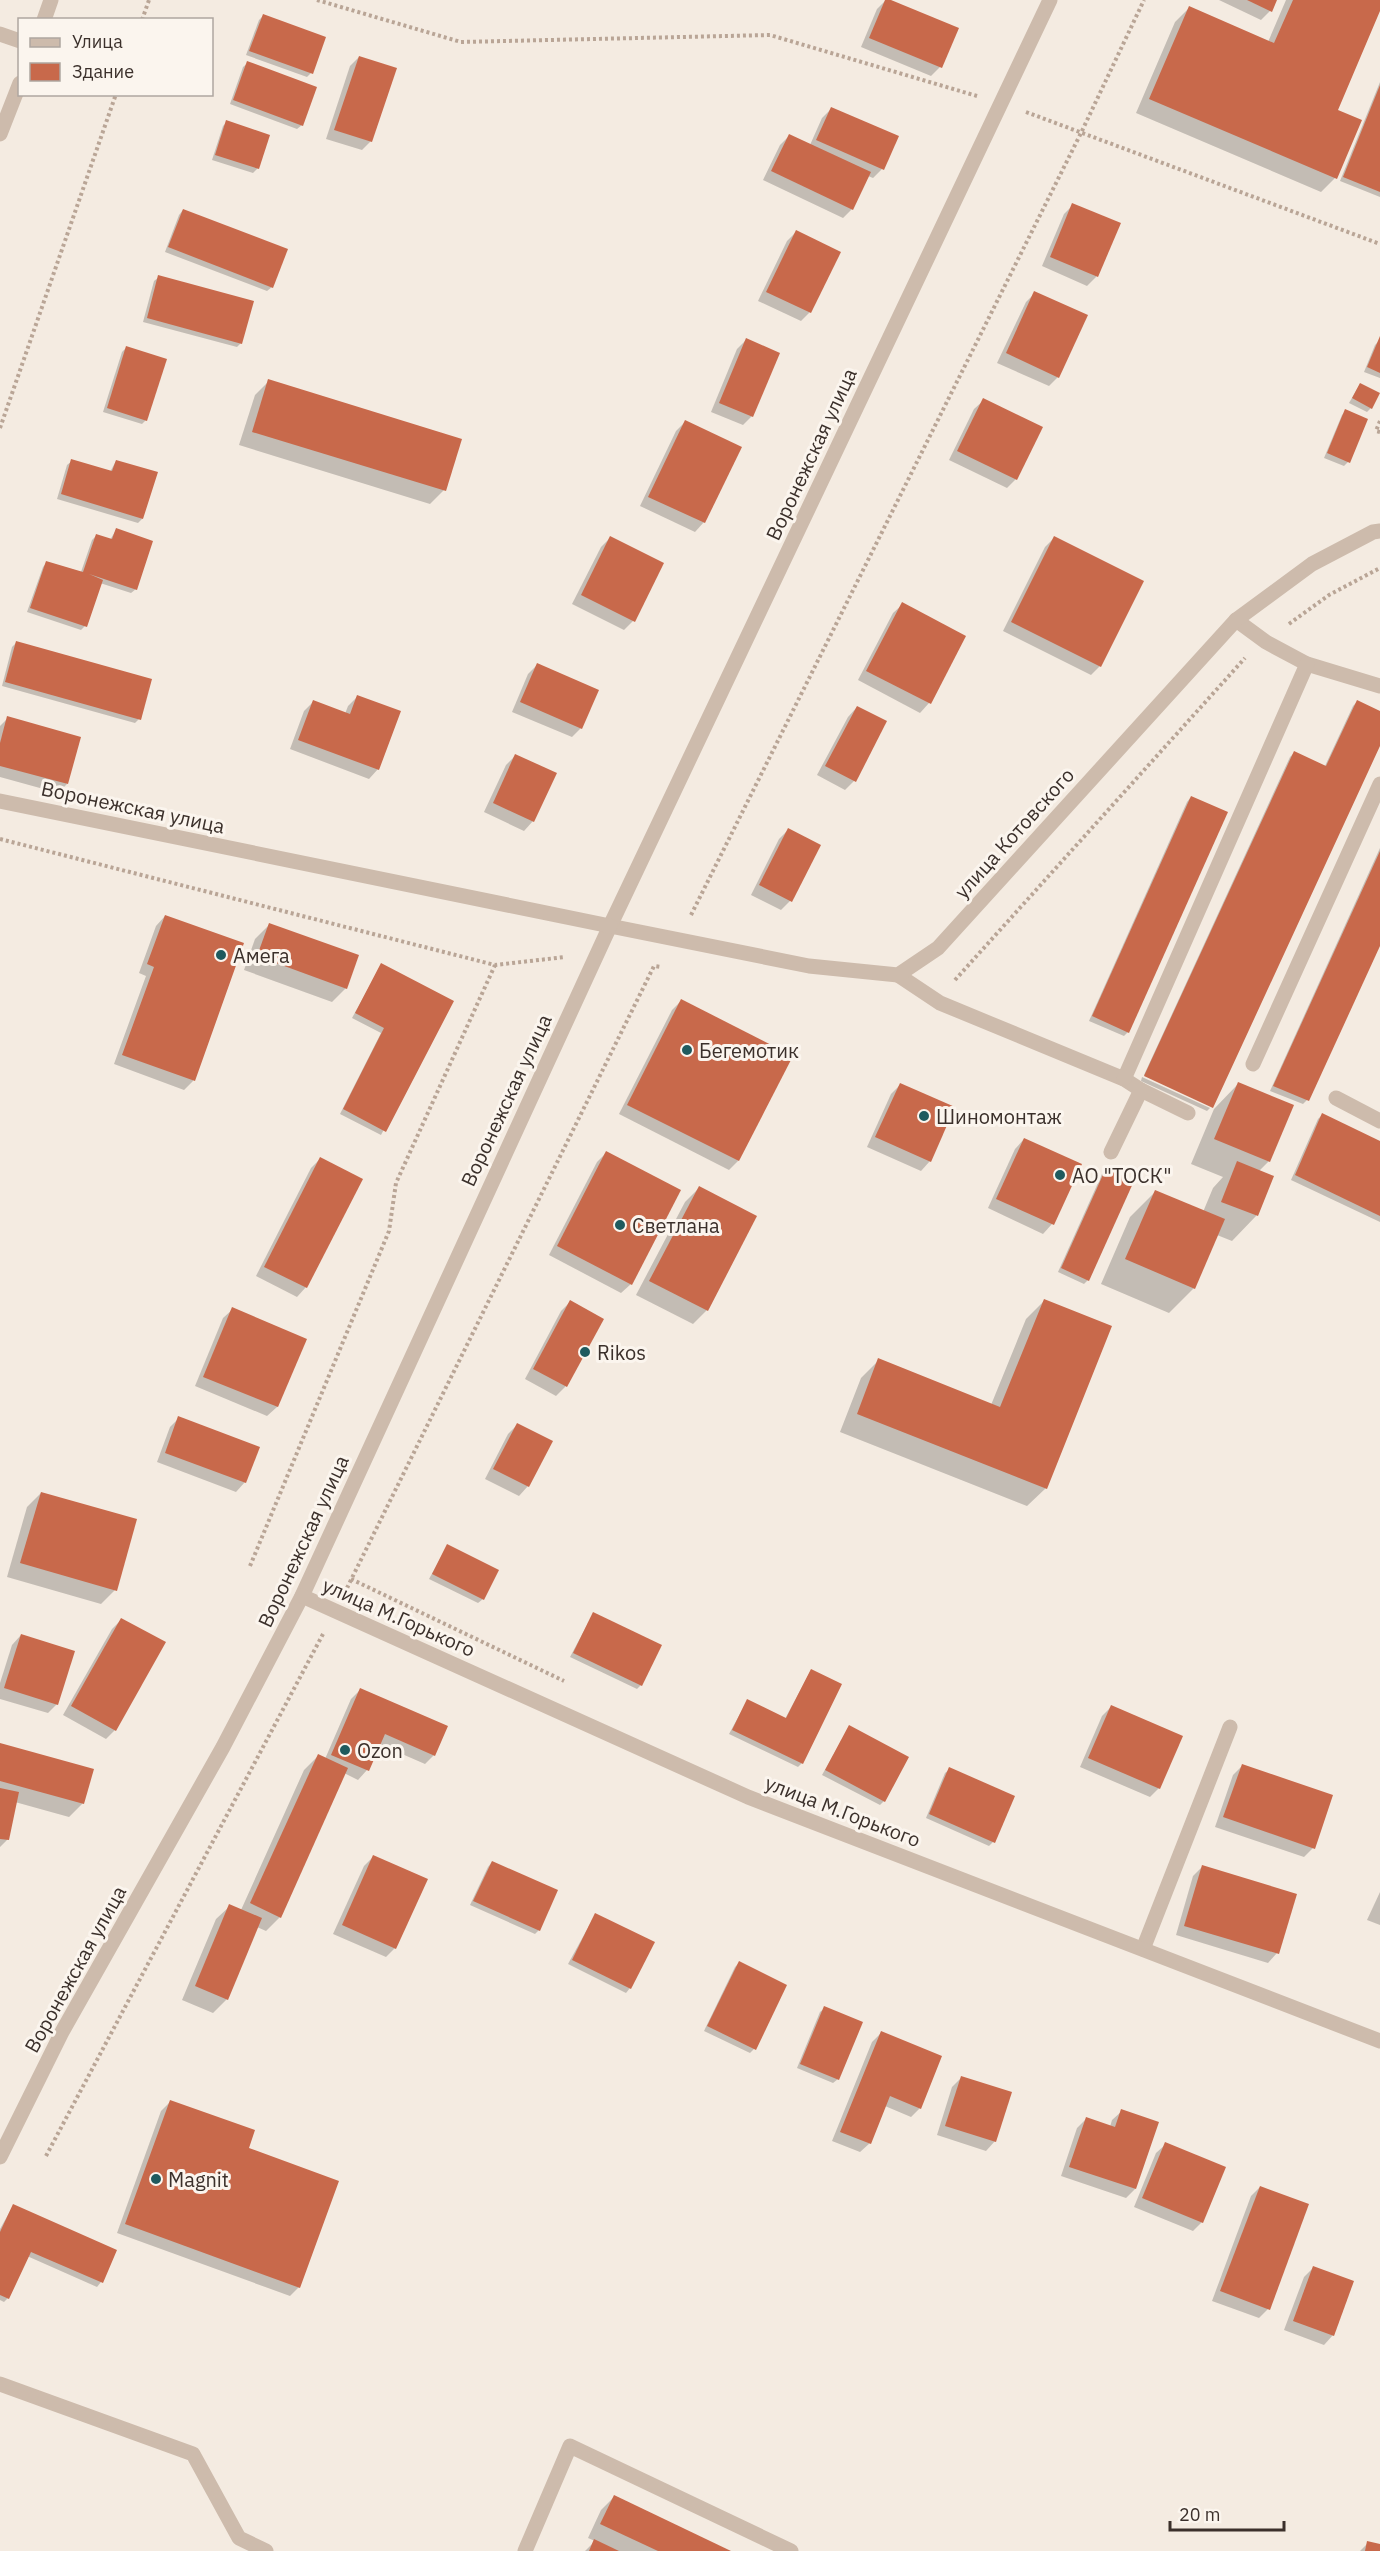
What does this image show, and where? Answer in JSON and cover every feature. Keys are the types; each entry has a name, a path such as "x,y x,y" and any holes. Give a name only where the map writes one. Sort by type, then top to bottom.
{"street":[{"path":"45,18 51,0"},
{"name":"Воронежская улица","path":"0,2157 62,2032 223,1747 302,1596 609,926 1050,0"},
{"path":"0,34 18,40"},
{"path":"0,134 18,88"},
{"name":"улица Котовского","path":"898,975 938,948 1236,620 1312,564 1373,532 1380,531"},
{"path":"1236,620 1266,642 1307,663 1380,686"},
{"path":"1124,1079 1307,663"},
{"path":"1253,1064 1380,784"},
{"name":"Воронежская улица","path":"0,801 609,926"},
{"path":"609,926 808,966 898,975 940,1003 1124,1079 1188,1113"},
{"path":"1111,1152 1141,1090"},
{"path":"1336,1098 1380,1121"},
{"name":"улица М.Горького","path":"302,1596 748,1797 1380,2041"},
{"path":"1143,1949 1230,1727"},
{"path":"0,2384 193,2454 236,2545 266,2551"},
{"path":"525,2551 570,2446 791,2551"}],"path":[{"path":"143,18 149,0"},
{"path":"317,0 461,42 770,35 1001,103 1380,244"},
{"path":"46,2156 335,1611 654,966 679,940 1081,133 1144,0"},
{"path":"0,428 115,96"},
{"path":"1380,421 1376,431 1380,432"},
{"path":"1282,629 1329,595 1380,568"},
{"path":"930,996 956,979 1253,650"},
{"path":"0,839 495,965 597,954"},
{"path":"643,963 665,968"},
{"path":"250,1566 389,1231 396,1183 495,965"}],"building":[{"path":"885,0 891,0 959,28 942,68 869,38"},
{"path":"1247,0 1277,0 1272,12"},
{"path":"1293,0 1380,0 1380,11 1338,110 1362,120 1337,179 1149,99 1189,6 1274,43"},
{"path":"263,14 326,37 313,74 249,51"},
{"path":"359,56 397,68 372,142 334,130"},
{"path":"247,61 317,87 303,126 233,100"},
{"path":"1380,85 1380,192 1343,177"},
{"path":"831,107 899,136 884,170 816,140"},
{"path":"226,120 270,135 259,169 215,155"},
{"path":"789,134 871,172 853,210 771,171"},
{"path":"1072,203 1121,223 1098,277 1050,257"},
{"path":"183,209 288,249 273,288 168,247"},
{"path":"796,230 841,252 811,313 766,292"},
{"path":"158,275 254,301 242,344 147,318"},
{"path":"1034,291 1088,315 1059,378 1006,353"},
{"path":"1380,336 1380,373 1367,367"},
{"path":"746,338 780,353 753,417 719,403"},
{"path":"126,346 167,359 147,421 107,408"},
{"path":"268,379 462,439 446,491 252,432"},
{"path":"1360,383 1380,393 1372,409 1352,398"},
{"path":"983,398 1043,427 1017,480 957,451"},
{"path":"1345,409 1368,419 1350,463 1327,453"},
{"path":"685,420 742,447 705,523 648,497"},
{"path":"71,459 112,471 116,460 158,472 143,519 61,494"},
{"path":"116,528 153,541 137,590 89,574 103,580 87,627 30,608 46,561 83,572 96,534 112,539"},
{"path":"610,536 664,563 635,622 581,595"},
{"path":"1054,536 1144,581 1101,667 1011,622"},
{"path":"902,602 966,636 931,704 866,671"},
{"path":"16,641 152,679 141,720 5,682"},
{"path":"537,663 599,690 582,729 520,702"},
{"path":"357,695 401,711 379,770 298,740 313,700 350,714"},
{"path":"1357,700 1380,711 1380,746 1213,1108 1144,1076 1294,751 1326,766"},
{"path":"857,706 887,721 856,782 825,766"},
{"path":"7,716 81,737 68,784 0,766 0,743"},
{"path":"515,754 557,773 534,822 493,803"},
{"path":"1191,796 1228,812 1129,1033 1092,1016"},
{"path":"788,828 821,845 792,902 759,885"},
{"path":"1380,851 1380,946 1309,1101 1273,1086"},
{"path":"165,915 244,943 195,1081 122,1055 154,967 147,964"},
{"path":"269,923 359,955 347,989 257,956"},
{"path":"381,963 454,1001 386,1132 343,1109 384,1028 355,1013"},
{"path":"681,999 793,1056 739,1161 627,1105"},
{"path":"1238,1082 1294,1105 1270,1162 1214,1139"},
{"path":"900,1083 955,1107 931,1162 875,1137"},
{"path":"1322,1113 1380,1141 1380,1216 1295,1175"},
{"path":"1024,1138 1082,1164 1054,1225 996,1199"},
{"path":"606,1151 681,1190 632,1285 557,1246"},
{"path":"320,1157 363,1179 307,1288 264,1267"},
{"path":"1237,1161 1274,1176 1258,1216 1221,1202"},
{"path":"1106,1168 1134,1181 1089,1281 1061,1268"},
{"path":"699,1186 757,1216 708,1311 649,1281"},
{"path":"1155,1190 1225,1219 1195,1289 1125,1259"},
{"path":"1044,1299 1112,1326 1047,1489 857,1414 878,1358 1000,1407"},
{"path":"570,1300 604,1319 567,1387 533,1369"},
{"path":"232,1307 307,1339 278,1407 203,1377"},
{"path":"178,1416 260,1447 246,1483 165,1453"},
{"path":"517,1423 553,1441 529,1487 493,1469"},
{"path":"41,1492 137,1519 117,1591 20,1563"},
{"path":"447,1544 499,1570 484,1600 432,1574"},
{"path":"593,1612 662,1645 642,1686 573,1653"},
{"path":"121,1618 166,1642 116,1731 71,1706"},
{"path":"21,1634 75,1651 58,1705 4,1688"},
{"path":"811,1669 842,1684 803,1764 732,1730 747,1699 786,1718"},
{"path":"360,1688 448,1726 435,1756 385,1734 369,1771 331,1755"},
{"path":"1111,1705 1183,1736 1160,1789 1088,1758"},
{"path":"849,1725 909,1757 885,1802 825,1770"},
{"path":"0,1743 94,1769 84,1804 0,1781"},
{"path":"318,1754 348,1768 281,1918 250,1903"},
{"path":"1242,1764 1333,1795 1315,1849 1223,1817"},
{"path":"949,1767 1015,1796 995,1843 929,1814"},
{"path":"0,1788 19,1792 9,1840 0,1839"},
{"path":"373,1855 428,1879 396,1949 342,1925"},
{"path":"492,1861 558,1890 540,1931 473,1901"},
{"path":"1202,1865 1297,1894 1279,1954 1184,1926"},
{"path":"229,1904 262,1918 228,2000 195,1986"},
{"path":"595,1913 655,1942 631,1989 572,1960"},
{"path":"739,1961 787,1985 756,2050 707,2026"},
{"path":"824,2006 863,2022 839,2080 800,2064"},
{"path":"881,2031 942,2056 921,2109 890,2096 871,2144 840,2132"},
{"path":"961,2076 1012,2092 996,2142 945,2126"},
{"path":"170,2100 255,2130 249,2148 339,2181 300,2288 125,2224"},
{"path":"1121,2109 1159,2122 1136,2189 1069,2167 1086,2117 1115,2127"},
{"path":"1165,2142 1226,2167 1203,2223 1142,2198"},
{"path":"1260,2186 1309,2204 1270,2310 1220,2291"},
{"path":"13,2204 117,2250 103,2283 31,2252 9,2299 0,2295 0,2232"},
{"path":"1313,2266 1354,2281 1334,2336 1293,2321"},
{"path":"614,2495 731,2551 658,2551 600,2524"},
{"path":"594,2539 619,2551 589,2551"},
{"path":"1367,2541 1380,2544 1380,2551 1365,2551"}],"place":[{"name":"Амега","path":"221,955"},
{"name":"Бегемотик","path":"687,1050"},
{"name":"Шиномонтаж","path":"924,1116"},
{"name":"АО \"ТОСК\"","path":"1060,1175"},
{"name":"Светлана","path":"620,1225"},
{"name":"Rikos","path":"585,1352"},
{"name":"Ozon","path":"345,1750"},
{"name":"Magnit","path":"156,2179"}]}
